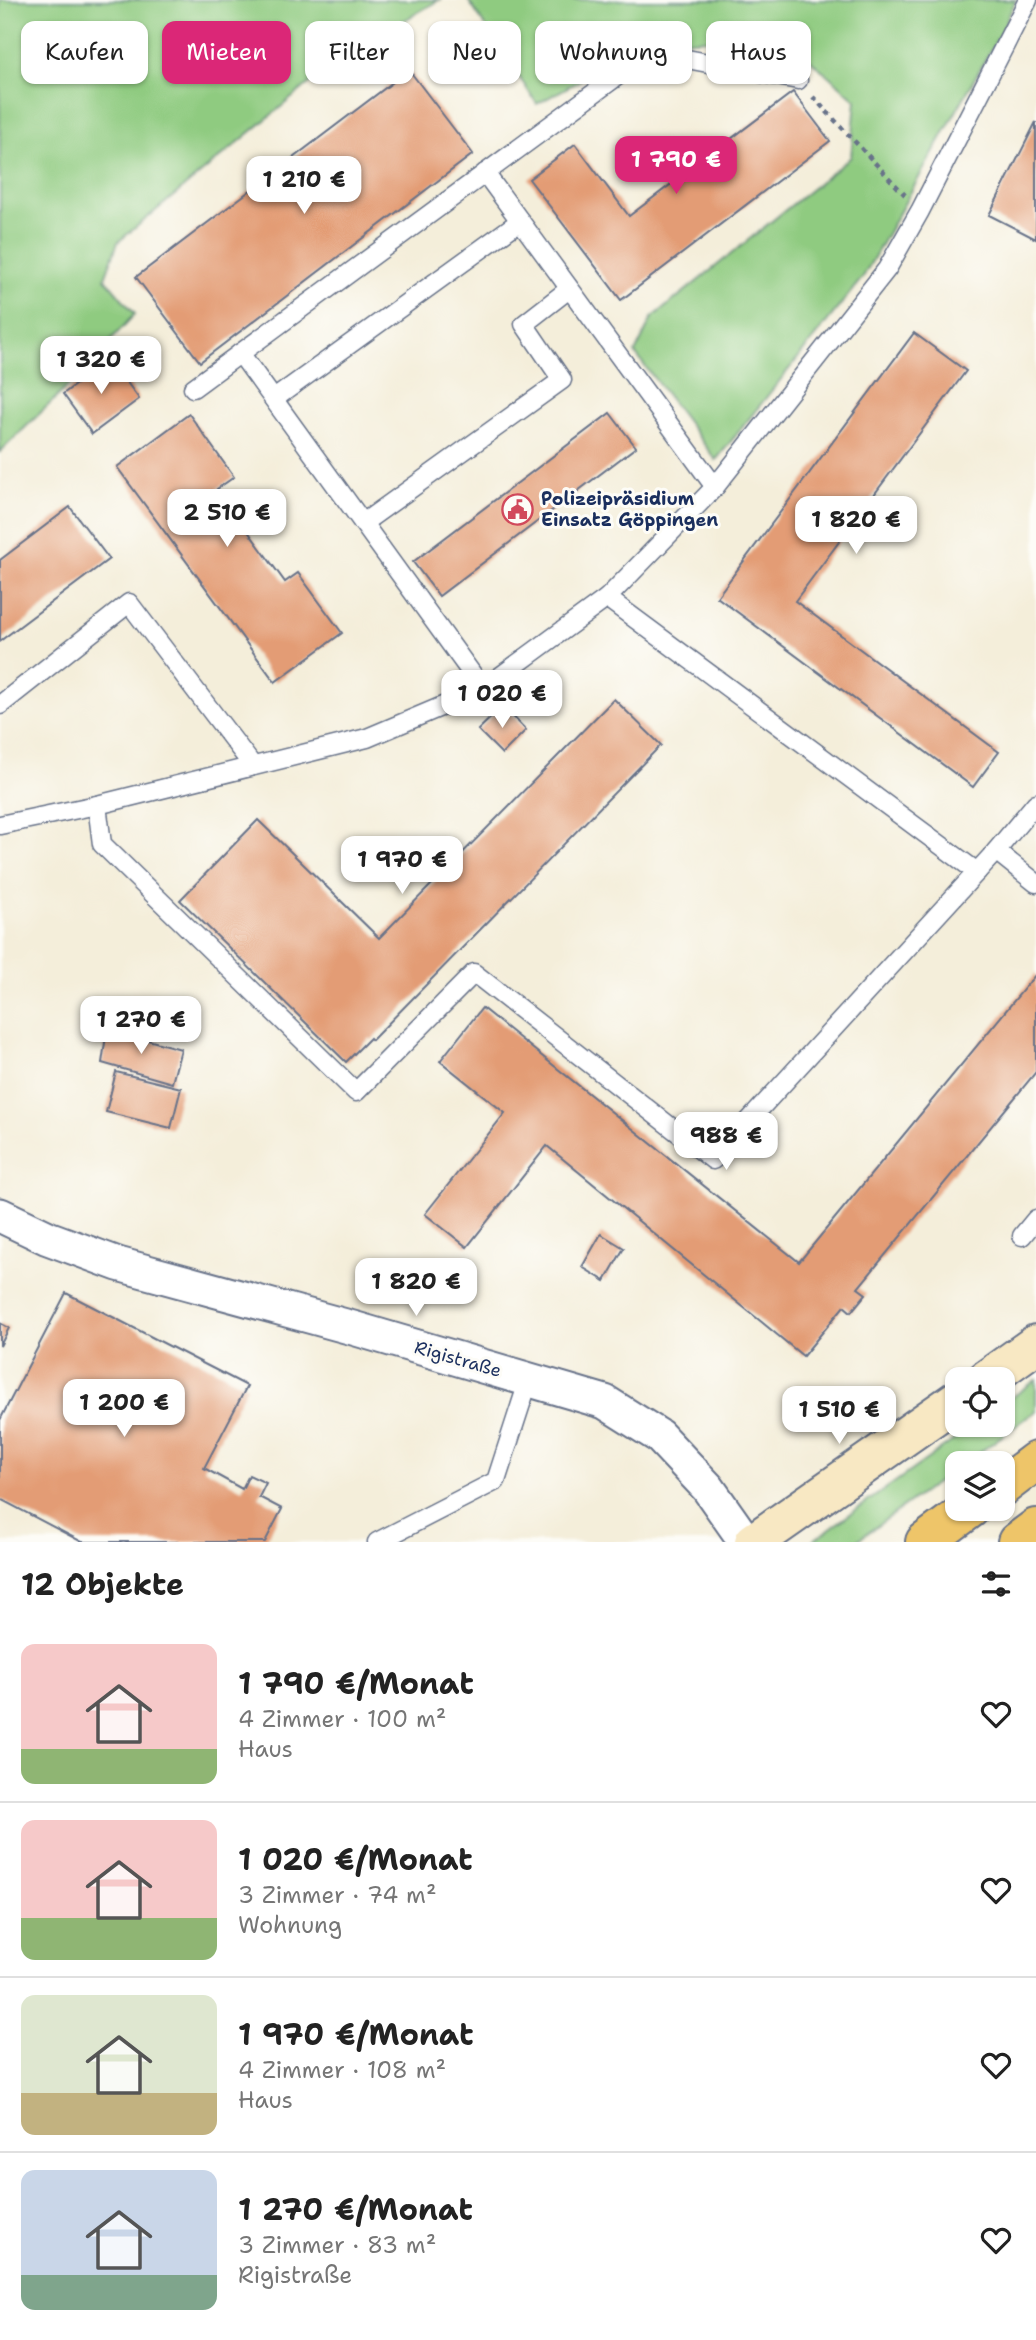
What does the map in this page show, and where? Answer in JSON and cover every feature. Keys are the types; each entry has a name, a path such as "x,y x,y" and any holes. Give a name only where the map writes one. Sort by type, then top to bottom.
{"highway":[{"path":"1015,1477 1036,1461"},
{"path":"925,1542 953,1521"},
{"path":"1017,1542 1036,1528"}],"main road":[{"path":"1004,1367 1036,1344"},
{"path":"754,1542 945,1408"}],"street":[{"name":"Rigistraße","path":"0,1216 48,1238 118,1264 353,1328 605,1402 659,1436 708,1488 746,1542"}],"lane":[{"path":"0,825 97,805 367,738 483,689 607,598 715,487 887,269 920,211 1028,0"},
{"path":"193,388 650,52 706,63"},
{"path":"485,173 715,487"},
{"path":"274,399 520,221"},
{"path":"363,523 562,380 524,324 569,289"},
{"path":"240,353 483,689"},
{"path":"607,598 977,872"},
{"path":"0,705 129,603 253,766"},
{"path":"97,805 102,844 356,1092 474,973 713,1160 977,872 1036,803"},
{"path":"996,851 1036,883"},
{"path":"1022,1236 1036,1219"},
{"path":"377,1542 496,1481 529,1379"}],"path":[{"path":"802,84 920,211"}],"green space":[{"path":"0,0 439,0 403,21 305,21 305,84 309,84 118,242 105,278 135,314 61,393 0,452"},
{"path":"468,0 1016,0 1002,30 863,277 716,460 635,353 652,318 851,157 856,100 811,60 811,21 706,21 706,39 692,40 692,21 535,21 535,84 573,84 537,104 521,80 521,21 482,21"},
{"path":"1036,1380 1036,1411 1015,1426 1015,1395"},
{"path":"958,1437 1000,1437 981,1451 945,1451 945,1477 855,1542 811,1542"}],"building":[{"path":"414,77 473,154 200,362 136,277 391,84 414,84"},
{"path":"793,92 830,141 621,300 529,179 575,144 629,216"},
{"path":"1036,122 1036,239 989,215"},
{"path":"914,333 966,371 795,601 999,752 973,787 717,597"},
{"path":"110,359 139,399 92,434 63,394"},
{"path":"610,413 636,447 439,596 413,562"},
{"path":"189,414 234,477 217,489 285,582 298,573 342,633 275,682 117,467"},
{"path":"70,507 109,559 0,641 0,560"},
{"path":"614,699 661,745 372,1040 370,1038 346,1062 180,900 258,820 379,938"},
{"path":"503,706 526,730 502,754 478,730"},
{"path":"1036,974 1036,1072 858,1288 866,1294 851,1312 844,1306 803,1356 547,1146 467,1247 425,1214 505,1113 440,1061 482,1008 799,1262"},
{"path":"107,1029 181,1049 172,1083 102,1063"},
{"path":"116,1072 181,1088 171,1128 106,1112"},
{"path":"601,1234 624,1248 605,1281 582,1267"},
{"path":"66,1293 247,1386 204,1468 242,1489 249,1475 266,1483 259,1497 282,1509 265,1542 82,1542 0,1499 0,1420"},
{"path":"0,1323 9,1328 0,1346"}],"place":[{"name":"Polizeipräsidium Einsatz Göppingen","path":"518,509"}]}
